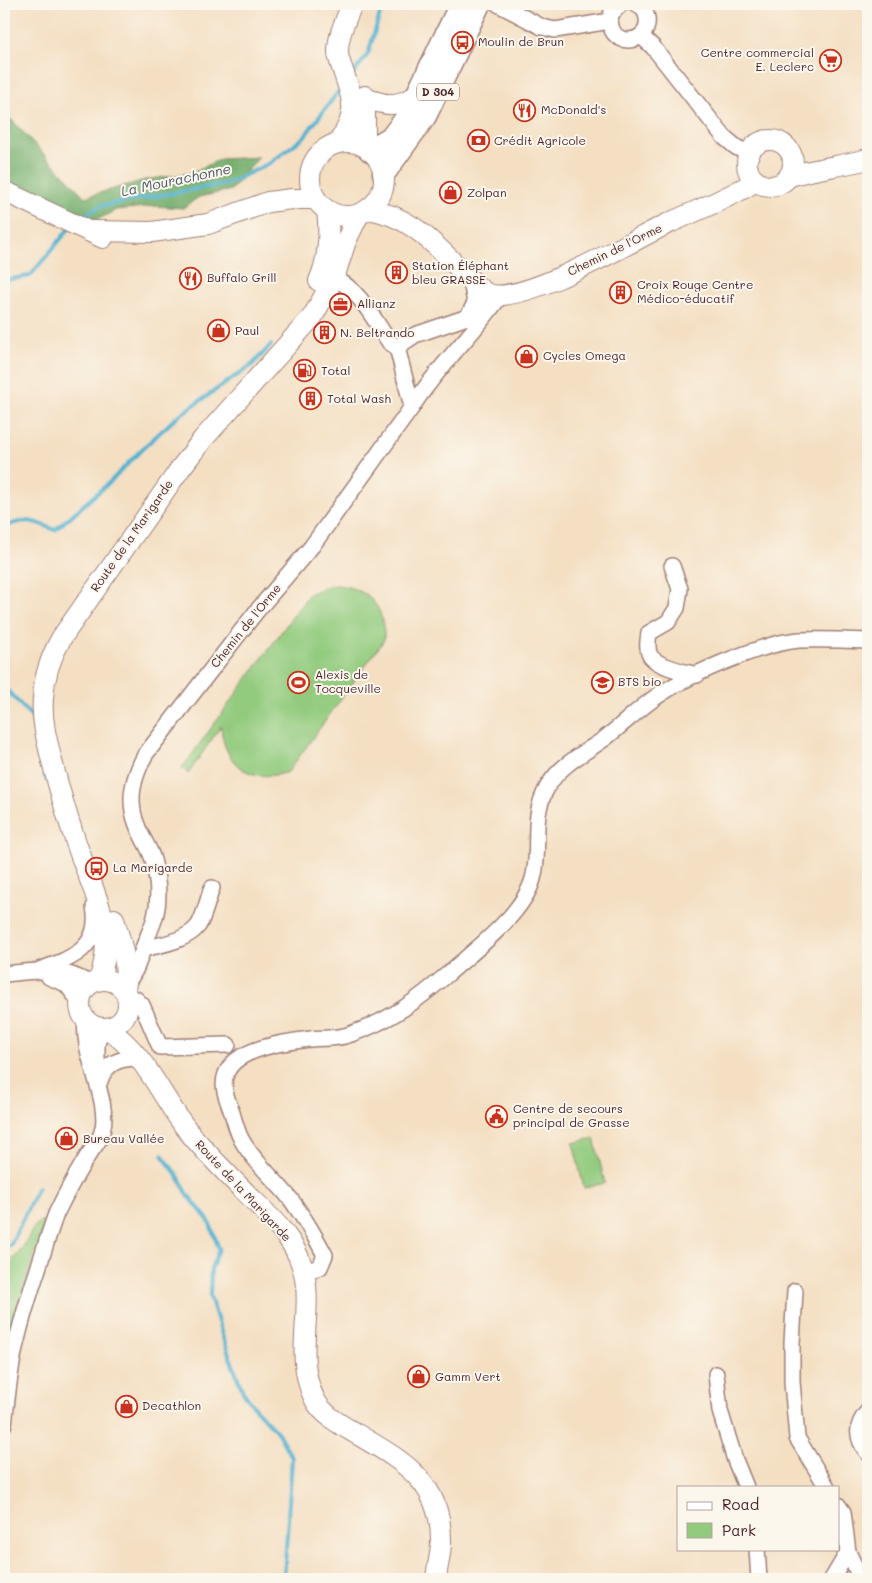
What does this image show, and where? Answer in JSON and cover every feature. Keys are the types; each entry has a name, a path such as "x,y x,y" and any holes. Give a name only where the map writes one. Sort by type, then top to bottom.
{"main road":[{"name":"D 304","path":"368,148 392,137 405,120 461,4"},
{"name":"D 304","path":"384,179 426,116 479,4"},
{"path":"349,12 339,36 338,54 345,55 359,92 368,148"},
{"path":"359,92 383,104 393,105 403,103 416,96"},
{"path":"338,142 349,126 353,106 359,92"},
{"path":"773,140 786,146 791,168 779,184 763,185 750,176 747,161 749,154 759,142 773,140"},
{"path":"322,205 310,181 311,171 318,156 331,145 338,142 357,143 368,148 377,156 384,179 411,224"},
{"path":"791,168 815,168 849,164 868,159"},
{"path":"268,202 311,171"},
{"path":"364,212 376,203 384,179"},
{"name":"Chemin de l'Orme","path":"497,300 575,270 666,224 734,195 756,181"},
{"path":"4,192 110,241 137,244 156,244 184,238 208,224 268,202 292,199 322,205 342,216 364,212 393,215 411,224 425,235 471,281 497,300"},
{"name":"Route de la Marigarde","path":"280,355 305,312 324,270 329,245 329,227 322,205"},
{"name":"Route de la Marigarde","path":"95,982 107,953 107,936 97,898 81,857 61,794 48,744 42,710 43,691 49,666 62,636 198,446 225,413 280,355 313,316 334,278 346,241 364,212"},
{"name":"Route de la Marigarde","path":"48,744 87,839 107,897 124,959 127,996 143,1062"},
{"path":"105,979 117,982 127,996 121,1022 93,1019 85,989 95,982 105,979"},
{"name":"Route de la Marigarde","path":"93,1019 127,1043 143,1062 188,1131 234,1181 276,1222 295,1248 304,1272 306,1291 305,1370 313,1395 316,1402 327,1414 341,1425 406,1464 425,1486 436,1506 441,1529 441,1544 435,1575"}],"street":[{"path":"434,62 441,59 469,4"},
{"path":"498,4 542,27 555,30 610,21"},
{"path":"622,4 611,14 610,21 612,31 622,39 628,40 641,36 647,26 648,20 643,9 635,4"},
{"path":"641,36 652,47 724,137 736,147 749,154"},
{"path":"334,278 346,284 390,343 397,347 412,407"},
{"path":"471,281 475,303 472,321"},
{"path":"397,347 415,335 472,321 479,313 497,300"},
{"name":"Chemin de l'Orme","path":"127,996 155,917 158,890 153,858 136,824 132,806 132,788 136,772 145,755 256,612 312,546 472,321"},
{"path":"672,566 680,589 677,608 668,622 649,633 648,645 652,657 661,664 697,675"},
{"path":"304,1272 320,1267 325,1255 290,1198 242,1143 226,1095 224,1082 226,1073 232,1063 256,1049 312,1039 336,1039 352,1034 393,1015 419,999 496,930 522,902 533,879 538,806 548,785 564,765 605,738 659,694 697,675 765,648 797,640 843,639 868,641"},
{"path":"32,971 73,957 89,943 94,932 96,918 81,857"},
{"path":"143,949 185,936 198,926 212,888"},
{"path":"4,1424 14,1354 23,1316 47,1242 57,1214 88,1157 97,1145 103,1126 103,1112 99,1090 87,1047 84,1028 93,1019 66,984 32,971"},
{"path":"4,974 54,971 95,982"},
{"path":"127,996 136,999 142,1005 160,1047 228,1045"},
{"path":"99,1090 101,1075 111,1063 126,1058 143,1062"},
{"path":"795,1291 792,1382 797,1438 826,1486"},
{"path":"716,1374 720,1411 735,1460 746,1486"},
{"path":"868,1412 858,1426 863,1447 868,1453"},
{"path":"840,1508 843,1512 848,1552 861,1579"},
{"path":"757,1550 759,1579"},
{"path":"832,1579 848,1552"}],"green space":[{"path":"4,112 85,197 145,180 191,173 221,159 259,157 231,190 199,197 183,208 155,206 116,210 97,220 4,181"},
{"name":"Alexis de Tocqueville","path":"336,585 358,590 373,601 382,617 384,640 288,772 262,775 250,773 241,768 233,761 227,751 221,726 188,774 182,768 309,594 322,588"},
{"path":"594,1138 605,1183 584,1188 573,1143"},
{"path":"40,1221 45,1222 5,1346 4,1355 4,1270 22,1249 34,1227"}],"waterway":[{"name":"La Mourachonne","path":"352,75 368,54 383,4"},
{"name":"La Mourachonne","path":"79,219 100,206 229,183 270,163 304,137 341,88"},
{"name":"La Mourachonne","path":"4,280 30,276 69,229"},
{"path":"4,527 18,522 30,521 55,530 110,482 178,416 252,365 271,345"},
{"path":"4,687 33,718 35,729"},
{"path":"40,753 46,780"},
{"path":"162,1155 178,1176 188,1195 209,1221 219,1249 211,1269 210,1296 243,1392 278,1433 292,1458 284,1579"},
{"path":"4,1250 11,1244 38,1187"}],"place":[{"name":"Moulin de Brun","path":"462,42"},
{"name":"Centre commercial E. Leclerc","path":"830,60"},
{"name":"McDonald's","path":"525,110"},
{"name":"Crédit Agricole","path":"478,141"},
{"name":"Zolpan","path":"451,193"},
{"name":"Station Éléphant bleu GRASSE","path":"396,273"},
{"name":"Buffalo Grill","path":"191,278"},
{"name":"Croix Rouge Centre Médico-éducatif","path":"621,292"},
{"name":"Allianz","path":"341,304"},
{"name":"Paul","path":"219,331"},
{"name":"N. Beltrando","path":"324,333"},
{"name":"Cycles Omega","path":"527,356"},
{"name":"Total","path":"305,371"},
{"name":"Total Wash","path":"311,399"},
{"name":"Alexis de Tocqueville","path":"299,682"},
{"name":"BTS bio","path":"602,682"},
{"name":"La Marigarde","path":"97,868"},
{"name":"Centre de secours principal de Grasse","path":"497,1116"},
{"name":"Bureau Vallée","path":"67,1139"},
{"name":"Gamm Vert","path":"419,1377"},
{"name":"Decathlon","path":"126,1406"}]}
